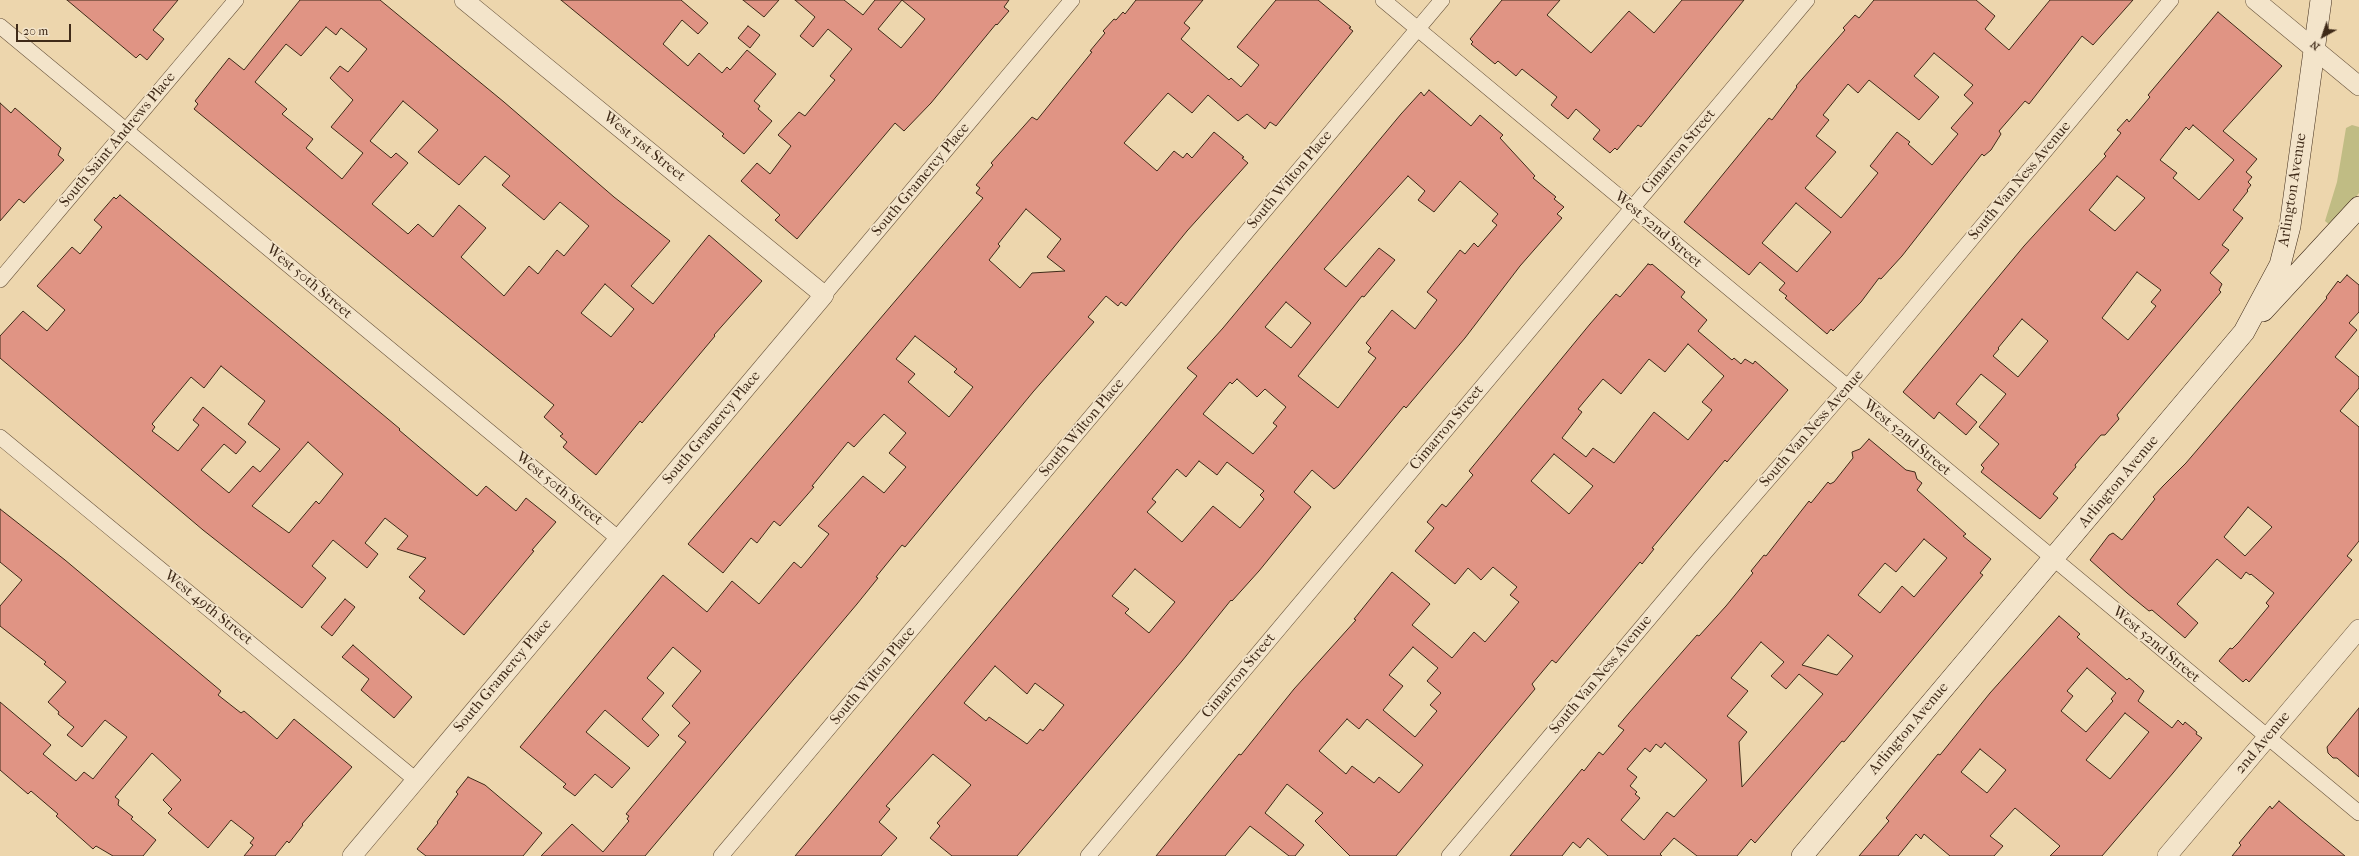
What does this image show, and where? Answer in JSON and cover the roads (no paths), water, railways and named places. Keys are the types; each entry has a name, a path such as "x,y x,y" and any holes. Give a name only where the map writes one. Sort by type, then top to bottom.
{"main road":[{"path":"2314,49 2321,0"},
{"name":"Arlington Avenue","path":"1802,856 2244,332 2280,265 2290,226 2314,49"},
{"path":"2244,332 2359,207"}],"street":[{"name":"South Saint Andrews Place","path":"0,280 236,0"},
{"name":"West 51st Street","path":"464,0 824,295"},
{"name":"South Gramercy Place","path":"352,856 1072,0"},
{"name":"West 52nd Street","path":"1383,0 2053,560 2359,813"},
{"name":"South Wilton Place","path":"722,856 1442,0"},
{"name":"Cimarron Street","path":"1088,856 1807,0"},
{"name":"South Van Ness Avenue","path":"1449,856 1701,557 1847,388 2171,0"},
{"path":"2255,0 2359,86"},
{"name":"West 50th Street","path":"0,26 619,538"},
{"name":"West 49th Street","path":"0,437 416,780"},
{"name":"2nd Avenue","path":"2167,856 2359,629"}]}
